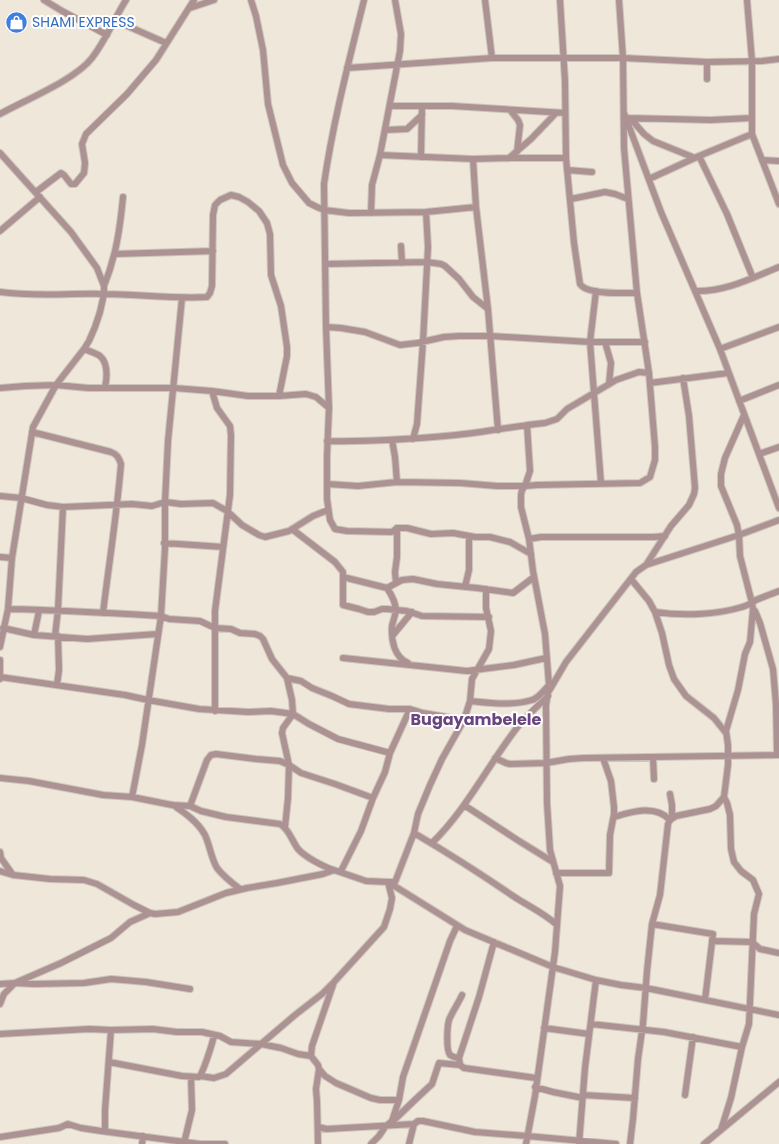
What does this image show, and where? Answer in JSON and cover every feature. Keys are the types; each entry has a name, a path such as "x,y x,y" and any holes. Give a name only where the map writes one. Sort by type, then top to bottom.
{"street":[{"path":"44,0 62,12 107,35"},
{"path":"0,114 42,92 79,70 91,59 107,35 126,0"},
{"path":"0,231 61,173 72,184 75,184 81,178 85,167 82,144 86,134 127,94 156,60 194,0"},
{"path":"190,8 214,0"},
{"path":"251,0 256,16 262,50 268,104 283,165 288,176 309,203 317,208 340,213 426,212 476,207"},
{"path":"364,0 347,68 324,184 329,408 327,484 328,510 332,525 338,530 384,533 392,532 397,528 413,529 430,534 454,533 510,542 531,554"},
{"path":"371,213 372,185 380,155 400,52 401,34 395,0"},
{"path":"485,0 492,58"},
{"path":"560,0 565,81 566,158 574,243 581,285 585,289 596,291 637,293"},
{"path":"327,484 358,486 396,482 525,486 640,483 650,477 655,460 655,446 649,373 637,293 628,199 624,148 623,58 620,0"},
{"path":"747,0 752,61 752,134 779,204"},
{"path":"114,20 166,43"},
{"path":"347,68 492,58 623,58 708,62 779,59"},
{"path":"707,79 708,62"},
{"path":"390,106 452,106 565,113"},
{"path":"421,157 422,106"},
{"path":"510,110 520,125 517,152"},
{"path":"623,112 644,134 653,141 697,157 727,214 753,278"},
{"path":"509,158 556,113"},
{"path":"385,130 406,129 422,115"},
{"path":"629,118 711,120 751,118"},
{"path":"629,118 649,179 720,349 779,508"},
{"path":"649,179 752,134"},
{"path":"0,153 71,232 97,268 104,286"},
{"path":"380,155 473,159 566,158"},
{"path":"473,159 476,207 488,309 498,430"},
{"path":"762,160 779,161"},
{"path":"567,170 592,172"},
{"path":"571,199 607,192 628,199"},
{"path":"0,292 38,295 104,294 182,298 207,297 212,286 213,215 215,205 220,200 231,195 239,197 259,211 268,229 271,275 281,306 287,347 287,356 278,396"},
{"path":"0,647 8,609 12,558 32,432 36,421 56,385 84,349 95,326 104,294 104,286 115,254 123,197"},
{"path":"413,439 417,424 423,342 427,262 426,212"},
{"path":"402,246 402,264"},
{"path":"115,254 213,251"},
{"path":"326,264 402,264 427,262 441,264 459,278 473,297 488,309"},
{"path":"695,291 706,292 722,289 779,267"},
{"path":"596,291 590,342 601,483"},
{"path":"132,797 160,616 168,441 182,298"},
{"path":"326,327 365,332 400,345 444,337 490,336 590,342 645,342"},
{"path":"720,349 779,327"},
{"path":"605,342 611,363 609,384"},
{"path":"84,349 99,355 102,359 106,372 105,388"},
{"path":"327,441 413,439 498,430 544,423 553,421 567,408 609,384 639,372 649,373"},
{"path":"650,383 728,373"},
{"path":"646,565 680,514 689,505 694,494 695,488 689,416 683,378"},
{"path":"0,388 56,385 105,388 174,388 248,396 299,394 312,395 329,408"},
{"path":"739,401 779,385"},
{"path":"212,391 217,408 230,424 231,428 230,495 214,611 215,710"},
{"path":"720,1130 731,1098 742,1047 749,1024 752,987 752,942 754,914 759,894 753,880 741,871 734,862 731,849 730,815 724,796 728,755 726,733 738,690 745,654 750,642 752,606 740,560 739,535 734,516 721,486 721,474 724,458 744,415"},
{"path":"526,425 530,471 521,495 545,634 548,685 546,706 547,802 550,850 560,886 553,967 536,1078 536,1087 526,1144"},
{"path":"32,432 116,454 121,464 118,505 103,613"},
{"path":"392,440 395,457 396,482"},
{"path":"759,454 779,447"},
{"path":"0,496 21,498 47,505 63,507 132,504 152,506 165,502 181,504 206,502 213,503 227,511 242,525 259,536 265,538 292,529 314,516 328,510"},
{"path":"57,685 59,670 56,636 63,507"},
{"path":"432,843 450,824 472,796 495,758 517,728 548,694 566,662 636,572 646,565 739,535 779,520"},
{"path":"396,583 397,528"},
{"path":"292,529 335,562 342,572 342,605 368,612 374,612 382,609 396,609 412,612 422,616 489,617"},
{"path":"465,587 469,570 469,536"},
{"path":"529,539 665,536"},
{"path":"164,543 223,548"},
{"path":"0,557 12,558"},
{"path":"343,577 388,588 402,580 413,578 437,584 513,593 534,577"},
{"path":"631,579 649,601 655,612 674,679 686,696 714,718 726,733"},
{"path":"388,588 396,609 392,627 393,643 396,653 404,661 412,665"},
{"path":"0,778 29,781 103,795 132,797 172,805 190,806 201,811 245,820 277,823 285,827 300,852 326,867 366,881 395,882 414,834 418,814 442,759 464,720 470,701 471,686 476,671 489,649 491,631 486,608 486,589"},
{"path":"655,612 678,614 707,613 752,606 779,591"},
{"path":"495,758 510,764 546,763 569,759 778,755 777,710 773,669 760,623 752,606"},
{"path":"8,609 58,610 160,616 169,619 200,621 215,628 231,629 240,633 255,634 260,636 263,639 272,659 287,678 292,700 293,714 282,733 289,765 285,827"},
{"path":"34,635 39,610"},
{"path":"393,635 412,612"},
{"path":"3,628 34,635 96,639 157,634"},
{"path":"343,658 454,671 476,671 546,658"},
{"path":"0,660 0,678 125,695 215,710 248,712 271,711 293,714 338,739 390,753"},
{"path":"287,678 301,681 312,688 349,704 389,709 410,709 423,713 464,720"},
{"path":"470,701 504,703 532,700 540,695 548,685"},
{"path":"341,871 362,831 373,798 385,772 390,753 410,709"},
{"path":"190,806 204,767 211,755 216,754 280,761 301,773 373,798"},
{"path":"653,757 654,779"},
{"path":"556,873 609,873 610,835 614,817 614,807 611,781 603,758"},
{"path":"630,1144 652,924 660,895 666,842 671,819 672,805 670,794"},
{"path":"614,817 647,810 671,819 710,809 716,806 724,796"},
{"path":"172,805 187,814 198,826 205,835 217,866 222,874 240,889"},
{"path":"464,805 553,862"},
{"path":"414,834 432,843 519,900 540,911 557,925"},
{"path":"0,852 1,858 13,875"},
{"path":"0,1004 4,994 15,983 61,963 111,938 130,922 150,913 178,912 240,889 306,878 334,870"},
{"path":"0,871 13,875 50,879 84,880 97,884 150,913"},
{"path":"388,882 457,926 483,939 494,942 553,967 596,980 646,988 779,1015"},
{"path":"109,1062 191,1077 200,1076 214,1078 226,1074 322,994 382,929 390,909 392,898 388,882"},
{"path":"652,924 713,934 705,1000"},
{"path":"391,1122 399,1100 403,1077 450,941 457,926"},
{"path":"460,1065 459,1058 481,991 494,942"},
{"path":"712,942 752,942 760,949 779,953"},
{"path":"0,984 84,983 123,980 190,988"},
{"path":"579,1142 590,1024 596,980"},
{"path":"311,1056 312,1046 334,982"},
{"path":"459,1058 454,1058 449,1053 448,1032 449,1020 462,995"},
{"path":"590,1024 642,1028 742,1047"},
{"path":"544,1028 589,1034"},
{"path":"0,1034 89,1029 154,1029 178,1032 202,1032 220,1036 231,1042 261,1044 311,1056 325,1076 336,1082 371,1098 380,1100 399,1100"},
{"path":"105,1131 111,1030"},
{"path":"200,1076 208,1052 213,1043 214,1034"},
{"path":"685,1095 693,1037"},
{"path":"371,1144 379,1136 385,1126 396,1119 432,1084 439,1064 442,1062 460,1065 464,1068 536,1078"},
{"path":"318,1144 316,1089 319,1069"},
{"path":"186,1142 185,1139 192,1110 191,1077"},
{"path":"704,1144 779,1082"},
{"path":"536,1087 546,1091 583,1096 635,1098"},
{"path":"318,1127 327,1129 385,1126 414,1124 416,1122 423,1121 475,1132 616,1144"},
{"path":"0,1137 59,1128 68,1124 81,1128 201,1144 225,1144"},
{"path":"409,1144 414,1124"},
{"path":"142,1144 143,1136"}],"place":[{"name":"SHAMI EXPRESS","path":"16,22"}],"district":[{"name":"Bugayambelele","path":"476,719"}]}
